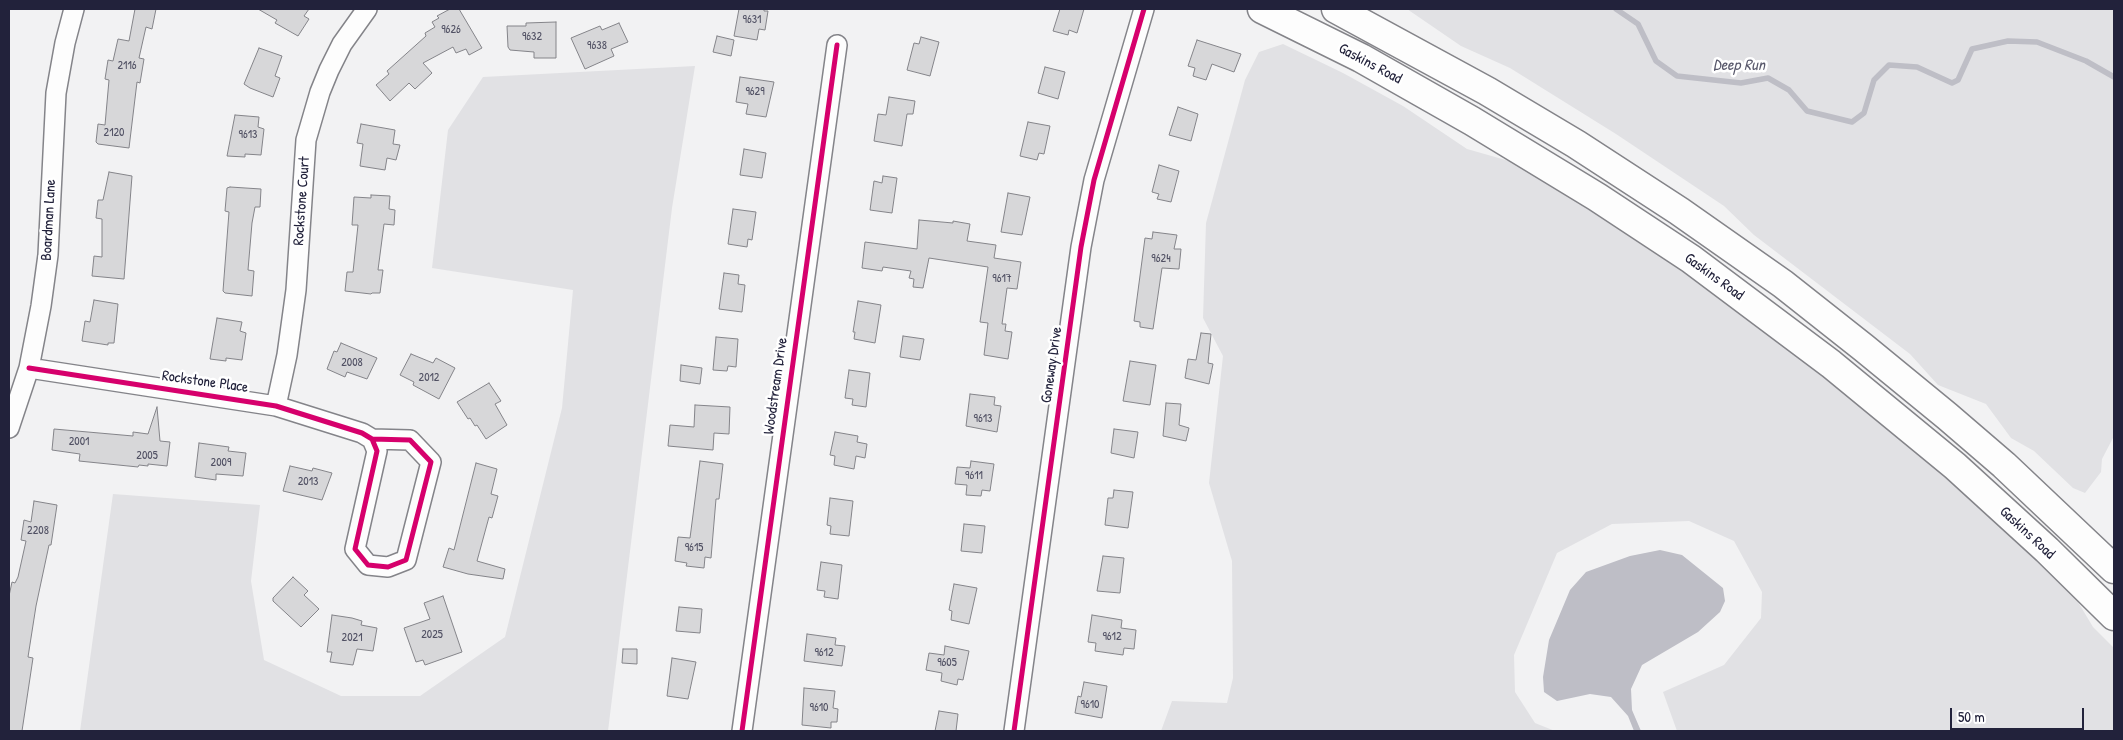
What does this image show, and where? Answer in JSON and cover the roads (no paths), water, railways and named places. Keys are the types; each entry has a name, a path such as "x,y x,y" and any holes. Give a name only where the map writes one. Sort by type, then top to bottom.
{"main road":[{"name":"Gaskins Road","path":"1262,9 1361,58 1489,131 1597,197 1691,259 1831,364 1955,466 2047,550 2114,616"},
{"path":"1336,9 1470,82 1576,144 1678,211 1782,284 1947,416 2004,465 2114,569"}],"street":[{"name":"Boardman Lane","path":"9,428 29,368 42,306 48,255 56,93 65,43 74,9"},
{"name":"Rockstone Court","path":"276,406 287,355 296,290 306,140 320,92 329,70 342,44 367,9"},
{"name":"Goneway Drive","path":"1014,731 1081,247 1094,180 1144,9"},
{"name":"Woodstream Drive","path":"742,731 837,45"},
{"name":"Rockstone Place","path":"29,368 276,406 356,430 372,439 410,440 431,462 406,560 388,567 368,565 355,549 377,451 372,439"}],"waterway":[{"name":"Deep Run","path":"1616,9 1638,24 1656,61 1677,76 1741,83 1768,78 1789,90 1807,111 1852,122 1864,113 1874,80 1889,65 1917,67 1952,83 1958,80 1972,49 2008,41 2037,42 2086,61 2114,77"}]}
